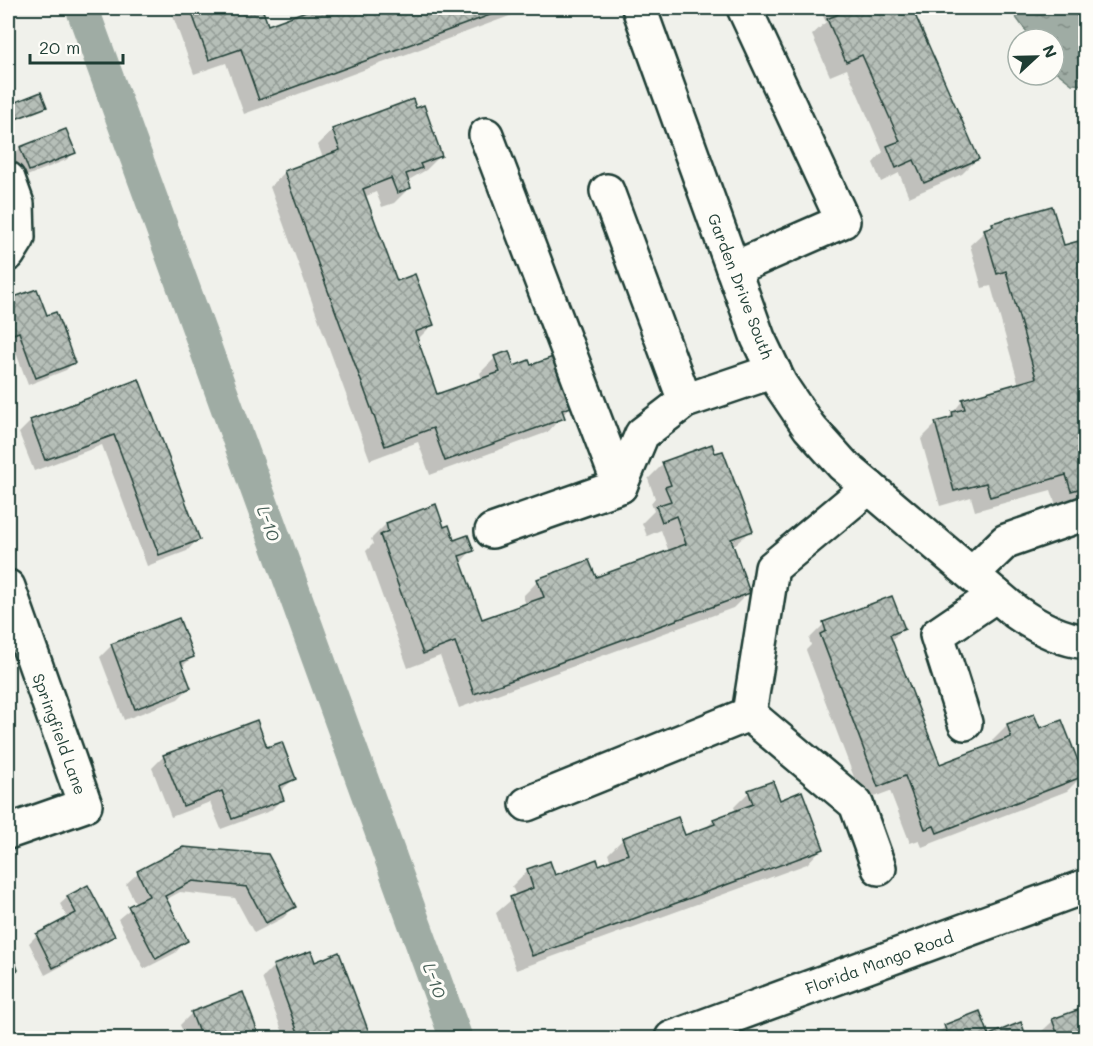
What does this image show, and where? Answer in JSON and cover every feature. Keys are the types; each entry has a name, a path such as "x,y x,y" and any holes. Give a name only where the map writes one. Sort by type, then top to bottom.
{"street":[{"name":"Garden Drive South","path":"639,8 758,338 774,371 809,427 843,465 984,585 1036,626 1058,635 1086,642"},
{"path":"733,269 843,221 744,8"},
{"path":"486,135 620,486"},
{"path":"8,179 17,204 18,238 8,254"},
{"path":"607,191 686,401"},
{"path":"492,531 620,486 642,434 686,401 774,371"},
{"path":"749,714 772,568 870,487"},
{"path":"964,723 937,635 984,585 1006,541 1086,513"},
{"name":"Springfield Lane","path":"8,587 85,805 8,832"},
{"path":"526,804 749,714"},
{"path":"749,714 856,804 879,868"},
{"name":"Florida Mango Road","path":"672,1038 1086,886"}],"water":[{"path":"1009,8 1085,8 1085,85 1072,84 1066,79 1066,27 1023,27"}],"building":[{"path":"190,8 262,8 268,25 314,8 509,8 259,100 241,49 209,60"},
{"path":"841,8 912,8 979,159 924,183 914,160 896,168 887,146 900,141 862,55 846,62 827,19 843,12"},
{"path":"41,92 47,107 10,121 8,105"},
{"path":"413,99 416,108 424,105 442,156 420,164 422,168 406,174 411,188 397,193 391,178 363,189 397,281 415,274 434,325 415,332 437,394 500,372 494,356 509,351 514,366 529,360 531,365 553,357 571,407 562,410 565,418 445,461 433,428 385,446 284,171 340,150 332,129"},
{"path":"66,129 76,153 29,171 20,147"},
{"path":"1052,206 1064,245 1086,239 1086,304 1080,306 1086,326 1086,487 1071,491 1066,475 990,497 986,483 954,491 935,422 953,417 952,412 965,409 962,399 1036,378 1006,271 997,274 984,229 993,226 992,223"},
{"path":"37,289 47,315 56,312 75,363 36,378 19,332 8,336 8,299"},
{"path":"139,379 200,540 159,555 114,435 45,460 30,420"},
{"path":"712,444 715,453 723,451 753,531 731,539 750,593 474,694 455,642 423,654 380,535 388,531 386,523 436,504 444,527 449,525 454,540 468,535 474,551 459,556 482,619 544,597 537,579 589,560 596,577 686,544 676,516 662,522 656,506 671,501 665,487 671,485 662,462"},
{"path":"892,596 905,629 890,635 940,764 1011,737 1007,724 1034,714 1040,728 1062,720 1084,776 937,833 934,826 925,829 905,776 878,787 820,634 826,631 823,622"},
{"path":"179,618 194,657 181,662 191,688 135,709 111,644"},
{"path":"257,720 267,747 282,742 296,779 279,786 284,800 232,819 222,791 183,806 163,755"},
{"path":"773,781 780,800 802,791 824,849 532,956 510,897 533,888 527,869 550,861 555,875 597,859 599,865 628,854 622,838 678,817 685,835 715,824 713,819 753,804 748,790"},
{"path":"183,847 268,854 296,907 266,923 247,887 193,881 165,896 188,941 156,959 128,906 149,896 137,871"},
{"path":"88,885 115,936 53,968 36,934 76,913 67,896"},
{"path":"8,943 18,970 8,974"},
{"path":"311,951 315,962 339,952 371,1038 300,1038 273,965"},
{"path":"243,992 260,1038 201,1038 191,1012"},
{"path":"1086,1007 1086,1038 1059,1038 1052,1019"},
{"path":"980,1011 989,1035 1021,1022 1027,1038 949,1038 944,1025"}],"waterway":[{"name":"L-10","path":"82,8 456,1038"}]}
